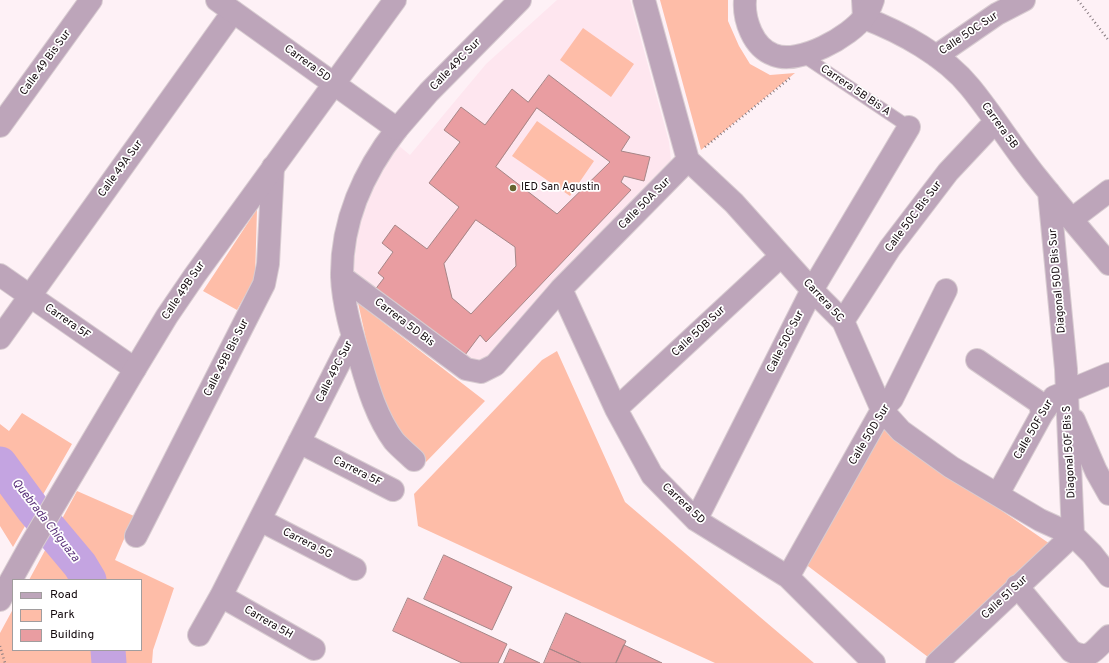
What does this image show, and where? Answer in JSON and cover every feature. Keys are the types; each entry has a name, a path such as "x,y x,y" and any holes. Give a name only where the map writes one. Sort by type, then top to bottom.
{"street":[{"name":"Calle 49 Bis Sur","path":"0,126 91,0"},
{"name":"Calle 49B Sur","path":"0,600 30,546 167,316 195,275 395,0"},
{"name":"Calle 49C Sur","path":"199,635 221,596 353,336 342,277 344,250 354,203 368,171 380,150 429,92 520,0"},
{"path":"644,0 688,160"},
{"name":"Carrera 5B Bis A","path":"745,0 746,20 755,42 764,51 775,56 806,58 846,34 867,6"},
{"name":"Calle 50C Sur","path":"936,56 993,7 1024,0"},
{"name":"Carrera 5D","path":"231,4 397,129"},
{"name":"Calle 49A Sur","path":"0,338 231,4"},
{"name":"Carrera 5B","path":"867,6 888,27 936,56 969,86 1049,192 1109,264"},
{"name":"Calle 50C Bis Sur","path":"844,321 890,248 944,178 995,122"},
{"name":"Calle 50C Sur","path":"696,520 812,290 909,127"},
{"name":"Carrera 5C","path":"688,160 734,203 812,290 844,321 882,410 900,431 951,467 1040,520 1073,535 1092,554 1109,576"},
{"name":"Calle 50A Sur","path":"466,369 481,372 494,366 561,289 688,160"},
{"name":"Calle 49B Bis Sur","path":"136,536 264,284 268,264 273,167"},
{"path":"1072,219 1109,191"},
{"name":"Diagonal 50D Bis Sur","path":"1049,192 1066,369"},
{"name":"Calle 50B Sur","path":"616,409 781,256"},
{"name":"Carrera 5F","path":"0,274 135,369"},
{"name":"Carrera 5D Bis","path":"342,277 466,369"},
{"name":"Carrera 5D","path":"561,289 616,409 652,475 696,520 788,577 874,663"},
{"name":"Calle 50D Sur","path":"788,577 882,410 892,399 946,290"},
{"path":"353,336 366,382 380,415 395,442 414,460"},
{"path":"977,360 1040,403 1042,414"},
{"name":"Diagonal 50F Bis S","path":"1066,369 1073,535"},
{"name":"Calle 50F Sur","path":"998,494 1042,414 1054,397 1109,374"},
{"path":"1067,391 1075,424 1096,471 1109,493"},
{"name":"Carrera 5F","path":"299,442 393,490"},
{"name":"Carrera 5G","path":"260,520 355,569"},
{"name":"Calle 51 Sur","path":"937,663 1017,586 1073,535"},
{"path":"1017,586 1071,652 1080,657 1088,656 1109,636"},
{"name":"Carrera 5H","path":"221,596 314,649"}],"lane":[{"name":"Carrera 5B Bis A","path":"806,58 909,127"}],"path":[{"path":"1078,0 1109,42"},
{"path":"688,160 806,58"},
{"path":"0,646 5,663"}],"shaded area":[{"name":"IED San Agustin","path":"557,0 630,0 669,142 671,160 667,175 491,358 466,365 353,279 352,266 355,237 381,167 398,145 410,155 486,64"}],"green space":[{"path":"660,0 728,0 728,21 739,46 750,64 770,75 795,73 701,150"},
{"path":"583,28 634,64 611,97 560,60"},
{"path":"537,121 594,161 570,196 512,156"},
{"path":"257,209 255,278 237,310 203,291"},
{"path":"358,303 485,401 426,462 399,429 384,399 373,368"},
{"path":"557,351 625,502 814,663 715,663 418,526 414,494 542,360"},
{"path":"22,413 72,444 13,547 0,526 0,424 9,431"},
{"path":"873,422 1053,546 928,657 796,557"},
{"path":"77,491 134,516 115,560 174,588 153,650 152,663 0,663 0,633 12,611 12,651 142,651 142,579 30,579"}],"building":[{"path":"549,75 630,137 621,151 650,157 644,181 624,176 621,182 631,190 486,342 480,335 462,359 374,291 384,278 378,273 393,252 382,243 395,225 427,249 459,207 429,183 460,142 444,130 461,107 485,125 512,89 528,102","holes":["537,108 610,162 557,214 496,167","476,220 515,247 516,266 471,314 452,298 444,264"]},
{"path":"444,555 512,587 492,630 424,599"},
{"path":"408,598 507,644 498,663 462,663 393,631"},
{"path":"566,613 626,641 616,663 581,663 550,649"},
{"path":"624,645 662,663 616,663"},
{"path":"510,649 540,663 504,663"},
{"path":"550,649 581,663 544,663"}],"waterway":[{"name":"Quebrada Chiguaza","path":"0,464 33,509 80,565 88,579"},
{"name":"Quebrada Chiguaza","path":"108,651 109,663"}],"place":[{"name":"IED San Agustin","path":"513,188"}]}
